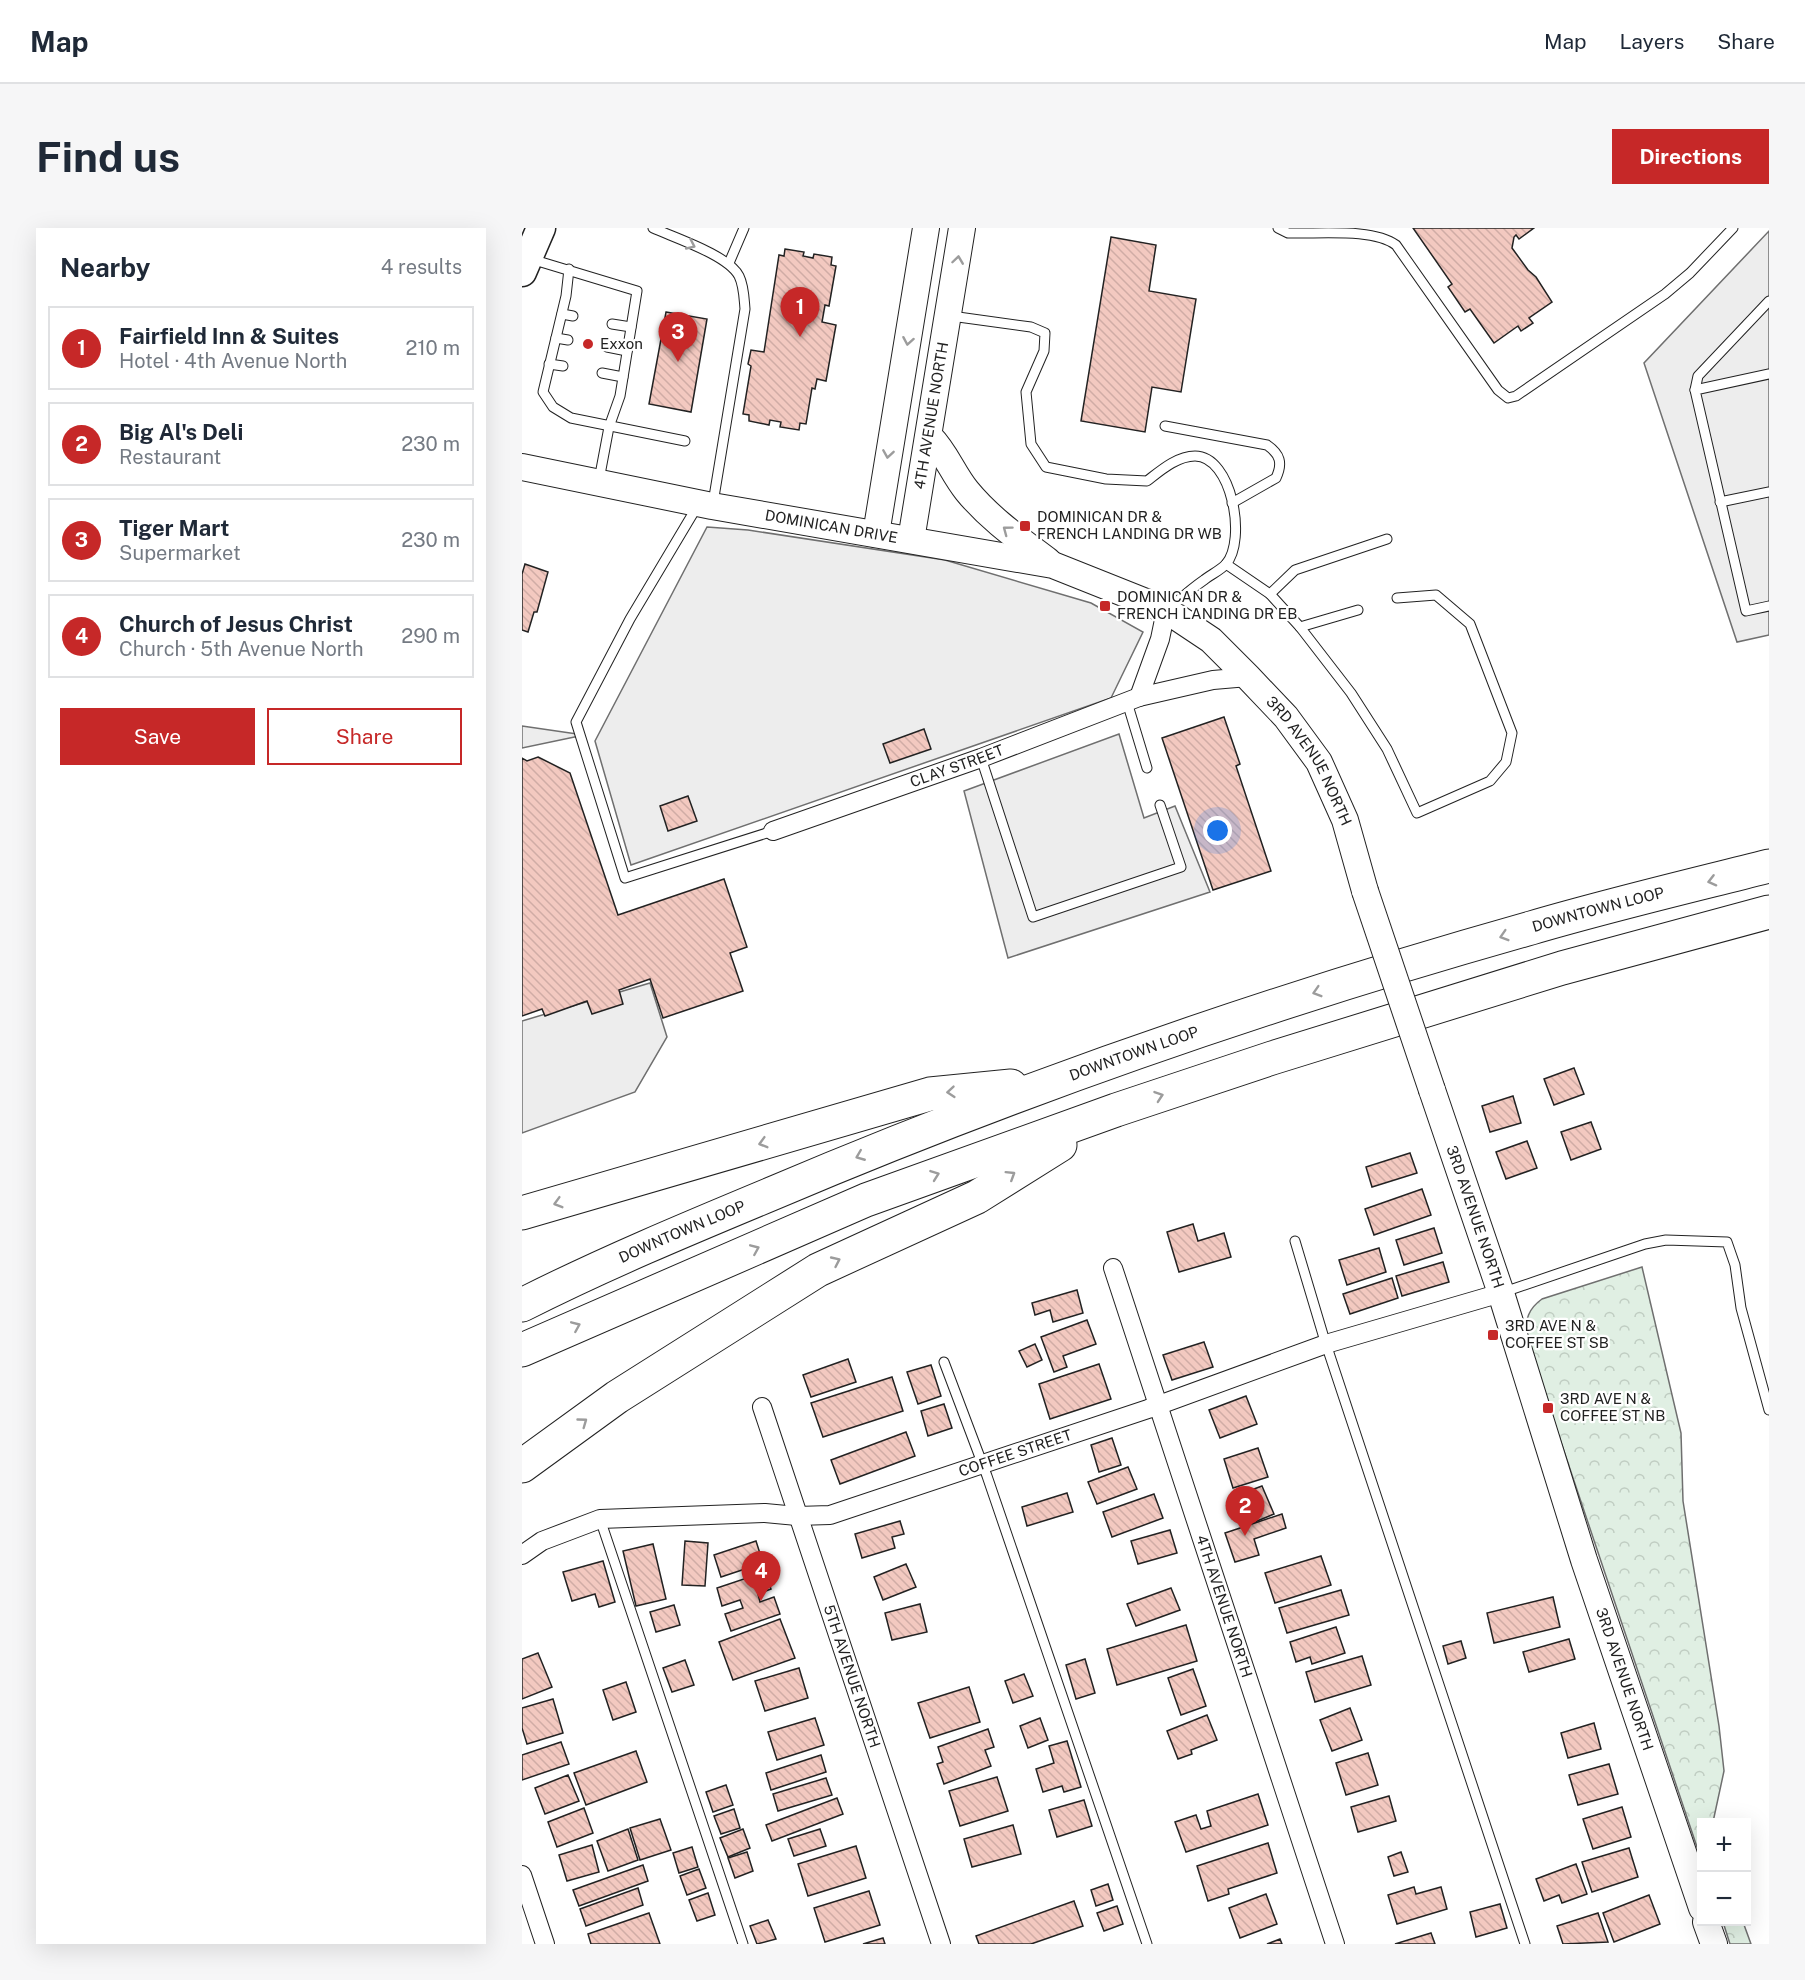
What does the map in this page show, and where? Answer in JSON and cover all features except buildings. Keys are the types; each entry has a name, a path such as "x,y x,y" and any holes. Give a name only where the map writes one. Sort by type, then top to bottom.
{"highway":[{"name":"DOWNTOWN LOOP","path":"522,1305 589,1271 863,1155 1051,1082 1255,1011 1510,934 1769,866"},
{"path":"522,1350 866,1200 1116,1110 1562,968 1769,912"},
{"path":"522,1213 930,1094 1051,1082"},
{"path":"522,1466 617,1397 818,1270 977,1197 1116,1110"}],"main road":[{"path":"525,265 541,228"}],"street":[{"path":"876,534 926,228"},
{"name":"4TH AVENUE NORTH","path":"911,540 950,316 962,228"},
{"path":"912,313 950,316"},
{"path":"930,437 941,448 966,489 994,520 1053,565"},
{"path":"522,454 533,468"},
{"name":"DOMINICAN DRIVE","path":"533,468 598,484 1053,565 1138,598"},
{"name":"3RD AVENUE NORTH","path":"1138,598 1166,610 1211,640 1286,717 1319,762 1345,820 1365,891 1502,1293 1584,1560 1697,1896"},
{"path":"1133,700 1160,639 1166,610"},
{"name":"CLAY STREET","path":"773,831 981,758 1133,700 1213,680 1248,677"},
{"name":"4TH AVENUE NORTH","path":"1113,1268 1335,1944"},
{"name":"COFFEE STREET","path":"522,1556 542,1541 600,1519 765,1513 797,1516 830,1515 1159,1405 1326,1344 1502,1293"},
{"name":"5TH AVENUE NORTH","path":"762,1407 941,1944"},
{"path":"522,1875 545,1944"},
{"path":"1707,1926 1714,1944"}],"lane":[{"path":"653,228 729,263 741,281 745,309 706,504 630,619 576,722 626,878 773,831"},
{"path":"729,263 744,228"},
{"path":"1278,228 1288,233 1366,228 1385,234 1396,245 1497,390 1508,398 1516,396 1665,294 1690,273 1732,228"},
{"path":"525,265 569,269 637,291 620,396 609,427 598,484"},
{"path":"569,269 562,314 543,392 554,407 571,418 686,441"},
{"path":"1769,301 1698,376 1695,390 1746,611 1769,606"},
{"path":"562,314 573,316"},
{"path":"950,316 1031,327 1045,333 1044,351 1026,392 1031,444 1046,467 1106,479 1147,482 1168,465 1194,456 1209,460 1217,467 1228,488 1232,502 1237,525 1236,545 1226,564 1166,610"},
{"path":"612,324 631,327"},
{"path":"556,338 568,340"},
{"path":"607,347 627,351"},
{"path":"549,364 563,366"},
{"path":"602,373 623,376"},
{"path":"1695,390 1769,374"},
{"path":"1165,426 1267,445 1276,452 1280,461 1276,478 1232,502"},
{"path":"1720,502 1769,492"},
{"path":"1270,594 1295,570 1387,539"},
{"path":"1226,564 1270,594 1300,627 1351,693 1387,749 1417,813 1490,781 1506,762 1512,733 1470,624 1436,595 1397,598"},
{"path":"1300,627 1359,610"},
{"path":"1133,700 1147,768"},
{"path":"981,758 1033,917 1180,867 1160,805"},
{"path":"1295,1240 1326,1344 1525,1944"},
{"path":"1502,1293 1645,1244 1666,1240 1727,1242 1735,1265 1741,1308 1769,1410"},
{"path":"944,1362 984,1465 1147,1944"},
{"path":"600,1519 743,1944"}],"green space":[{"path":"1642,1267 1681,1433 1683,1501 1719,1726 1724,1771 1714,1818 1697,1818 1697,1847 1525,1335 1529,1315 1542,1299"},
{"path":"1724,1926 1744,1926 1751,1944 1730,1944"}],"shaded area":[{"path":"1769,231 1769,635 1737,642 1644,363"},
{"path":"707,527 748,530 945,560 1091,603 1143,632 1111,698 631,865 595,741"},
{"path":"522,726 584,735 522,748"},
{"path":"1119,734 1144,818 1175,806 1210,892 1008,958 964,791"},
{"path":"650,983 667,1037 635,1092 522,1133 522,1021"}],"place":[{"name":"Fairfield Inn & Suites","path":"800,337"},
{"name":"Exxon","path":"588,344"},
{"name":"Tiger Mart","path":"678,362"},
{"name":"DOMINICAN DR & FRENCH LANDING DR WB","path":"1025,526"},
{"name":"DOMINICAN DR & FRENCH LANDING DR EB","path":"1105,606"},
{"name":"3RD AVE N & COFFEE ST SB","path":"1493,1335"},
{"name":"3RD AVE N & COFFEE ST NB","path":"1548,1408"},
{"name":"Big Al's Deli","path":"1245,1536"},
{"name":"Church of Jesus Christ","path":"761,1601"}]}
